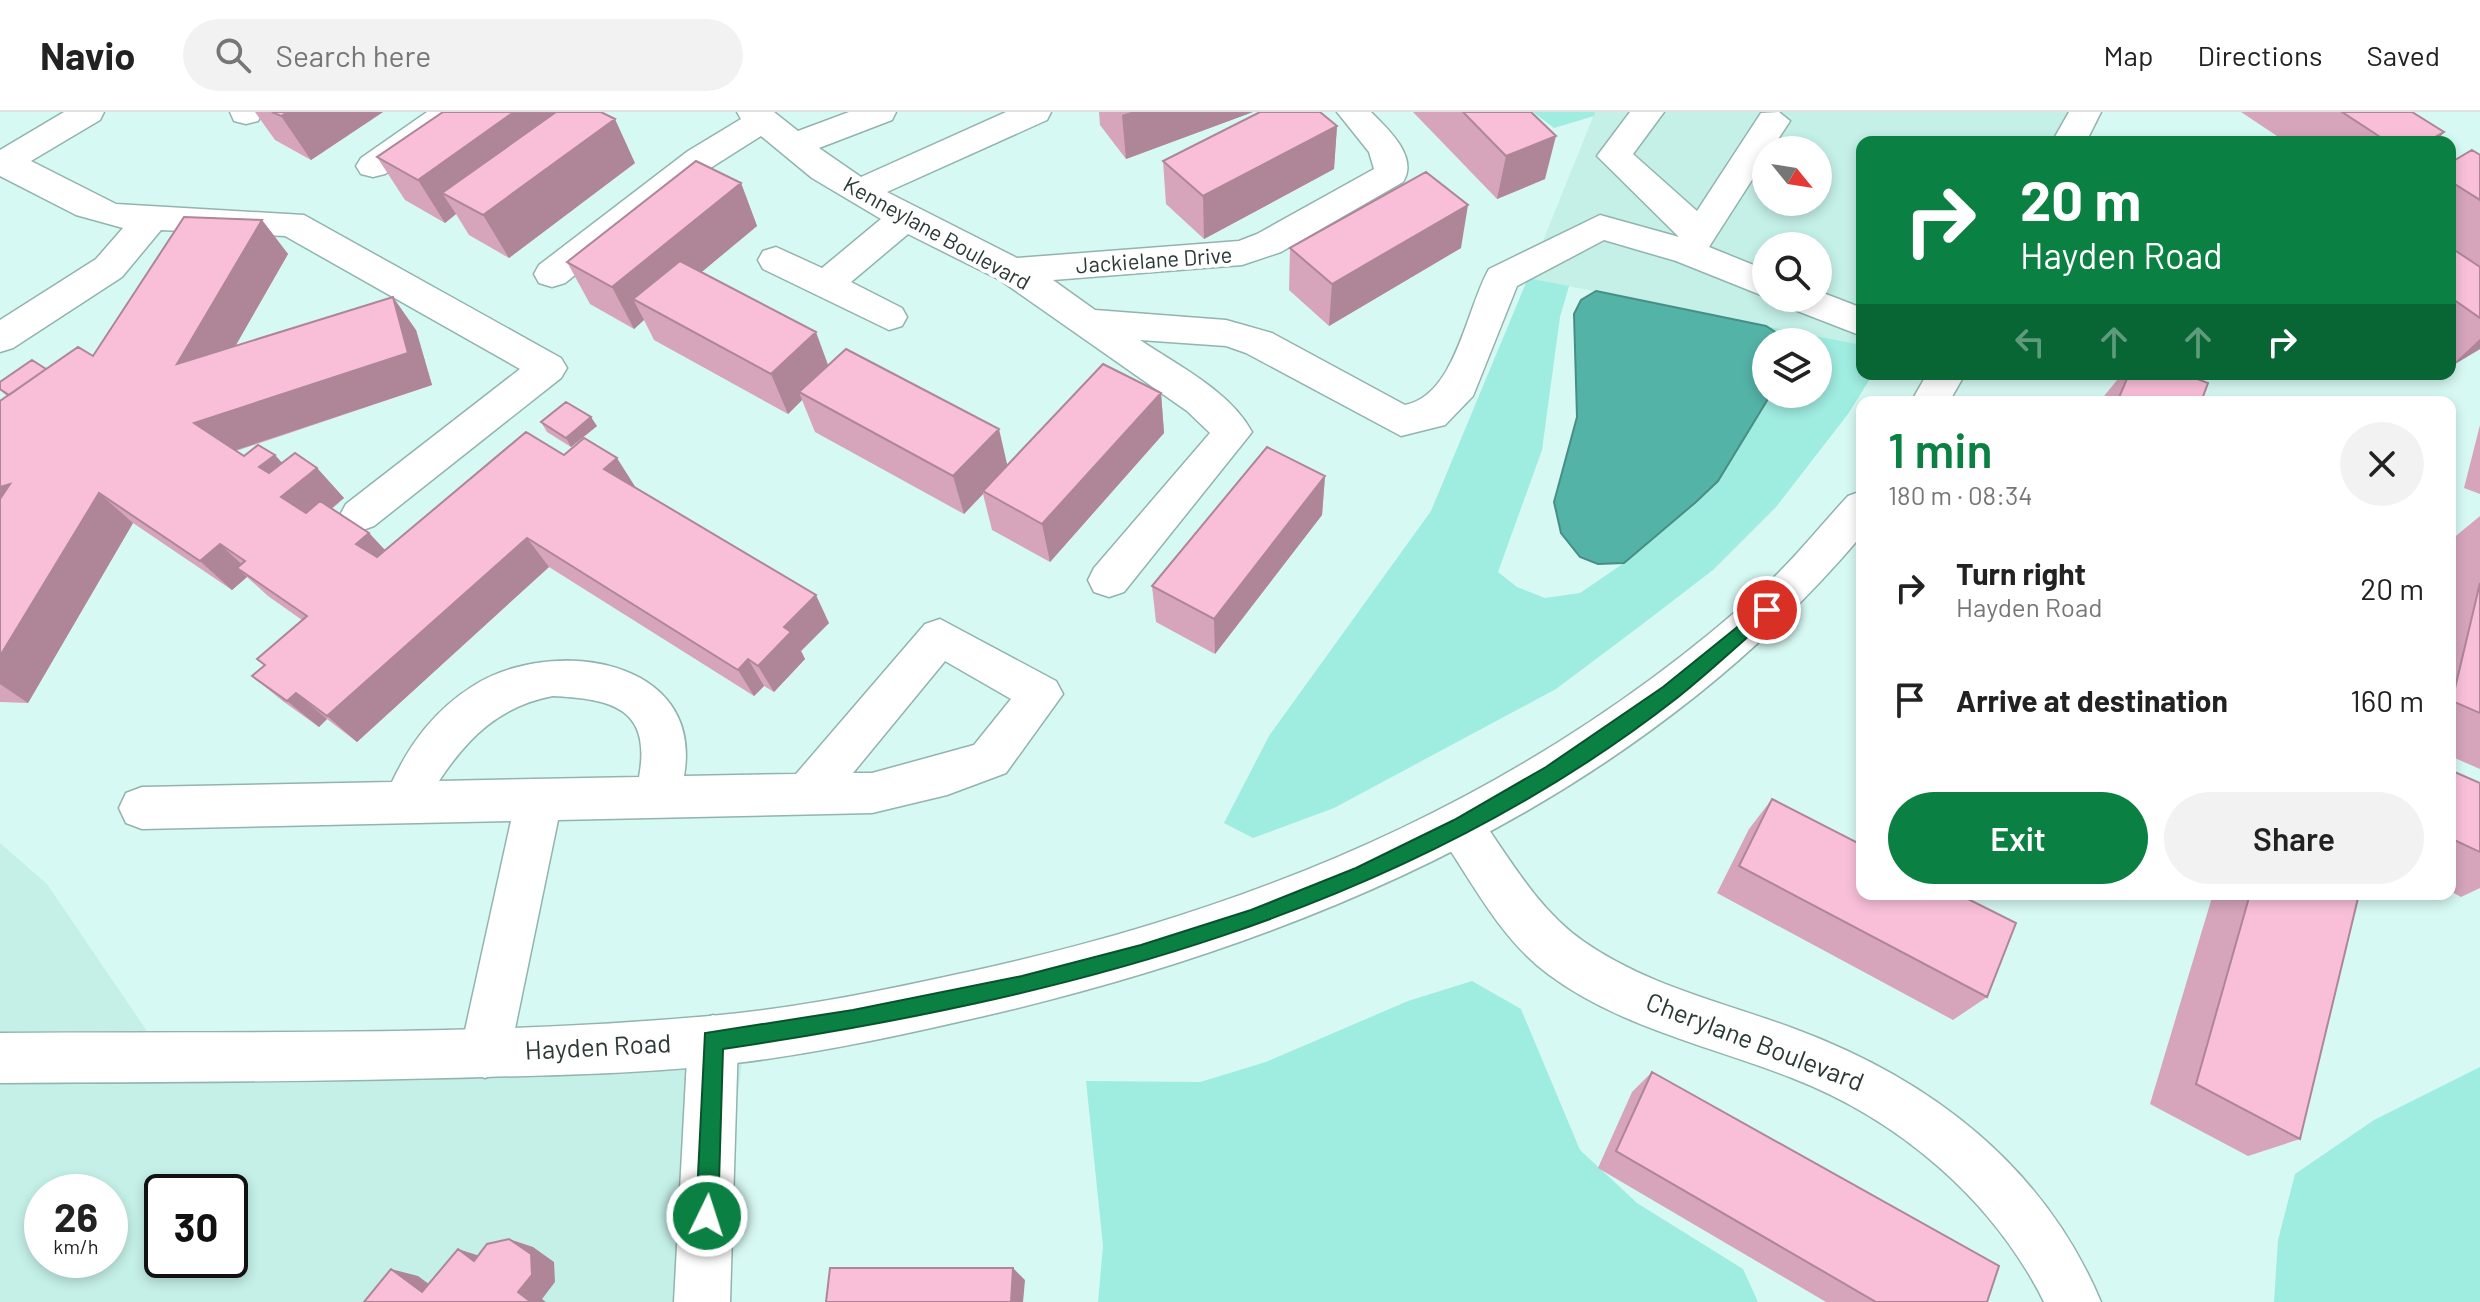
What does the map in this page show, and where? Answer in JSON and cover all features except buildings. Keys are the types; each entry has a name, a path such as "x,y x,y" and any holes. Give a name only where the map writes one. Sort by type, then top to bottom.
{"street":[{"path":"3,163 88,112"},
{"path":"373,166 449,112"},
{"path":"792,146 880,112"},
{"path":"859,191 1035,112"},
{"name":"Jackielane Drive","path":"1013,271 1242,253 1269,243 1391,174 1393,165 1389,156 1353,112"},
{"path":"1648,112 1614,156 1694,243 1752,276"},
{"path":"2072,136 2085,112"},
{"path":"1694,243 1769,115"},
{"path":"552,274 757,116"},
{"name":"Kenneylane Boulevard","path":"757,116 792,146 859,191 905,218 1013,271 1201,401 1233,432 1109,580"},
{"path":"3,163 88,207 113,216 292,224 548,368 360,515"},
{"path":"0,338 109,268 152,218"},
{"path":"825,285 905,218"},
{"path":"178,255 202,220"},
{"path":"1084,322 1186,327 1237,336 1259,343 1401,421 1431,415 1460,386 1502,278 1535,258 1600,227 1694,243"},
{"path":"776,260 889,317"},
{"path":"1832,311 1856,321"},
{"name":"Hayden Road","path":"0,1058 485,1053 713,1040 853,1020 1022,985 1141,955 1252,919 1362,874 1460,826 1553,773 1670,693 1786,592 1856,514"},
{"path":"142,808 872,793 947,775 990,759 1041,694 940,637 807,794"},
{"path":"406,802 428,756 454,725 488,699 531,678 568,675 603,682 652,709 665,739 658,797"},
{"path":"485,1053 539,800"},
{"name":"Cherylane Boulevard","path":"1460,826 1537,935 1567,958 1635,995 1835,1070 1878,1090 1920,1121 1979,1167 2009,1197 2030,1224 2073,1302"},
{"path":"702,1302 713,1040"}],"shaded area":[{"path":"1533,112 1595,112 1594,116 1554,128"},
{"path":"1595,112 2083,112 2071,136 1856,136 1856,344 1832,339 1832,328 1777,328 1528,278"},
{"path":"1528,278 1569,286 1560,317 1542,450 1498,572 1517,587 1545,598 1580,593 1624,563 1718,481 1762,408 1832,408 1832,339 1856,344 1856,380 1869,380 1859,396 1856,396 1848,414 1776,507 1713,570 1556,689 1334,808 1253,838 1224,823 1269,736 1431,511"},
{"path":"1596,291 1769,328 1752,328 1752,408 1762,408 1718,481 1624,563 1598,564 1580,557 1561,533 1554,502 1577,417 1574,314 1581,300"},
{"path":"0,843 47,884 166,1059 746,1028 713,1302 0,1302"},
{"path":"1472,981 1521,1009 1580,1150 1637,1203 1743,1269 1758,1302 1098,1302 1103,1246 1086,1081 1200,1082 1266,1062 1408,1001"},
{"path":"2480,1067 2480,1302 2274,1302 2278,1240 2295,1174 2374,1120"}],"route":[{"path":"707,1216 713,1040 853,1020 1022,985 1141,955 1252,919 1362,874 1460,826 1553,773 1670,693 1767,610"}]}
